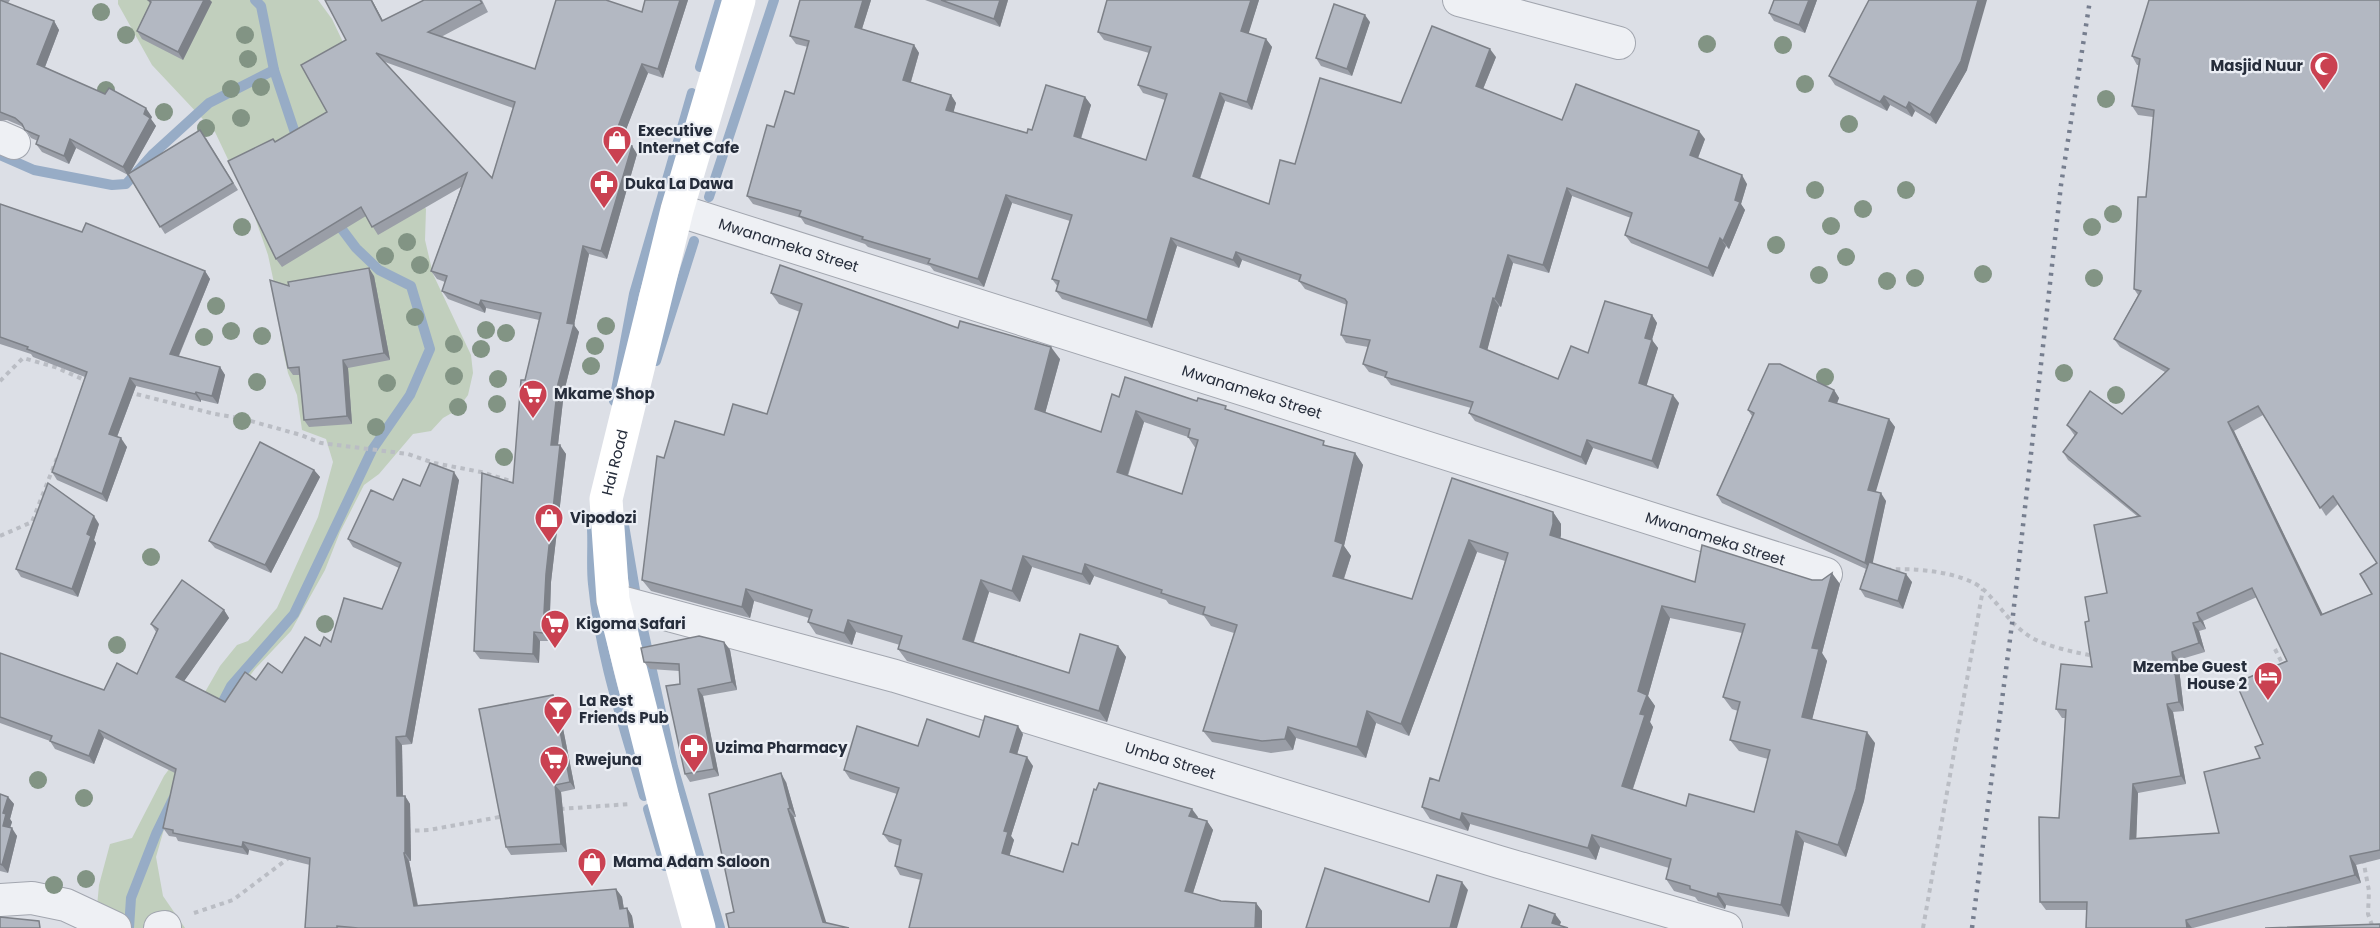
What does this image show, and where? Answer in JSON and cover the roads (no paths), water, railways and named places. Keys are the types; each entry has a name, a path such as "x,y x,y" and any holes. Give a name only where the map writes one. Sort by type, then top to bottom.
{"street":[{"name":"Hai Road","path":"699,928 663,798 613,600 606,499 677,210 739,0"},
{"path":"1459,0 1618,43"},
{"name":"Mwanameka Street","path":"677,210 1826,573"},
{"name":"Umba Street","path":"613,600 896,676 1499,862 1726,928"},
{"path":"0,900 32,898 66,905 115,928"}],"waterway":[{"path":"255,0 261,6 274,70 298,142"},
{"path":"700,67 720,0"},
{"path":"709,197 774,0"},
{"path":"0,155 34,170 112,185 126,184 152,155 209,103 274,70"},
{"path":"614,401 634,294 692,93"},
{"path":"217,713 231,686 294,614 372,450 410,395 430,349 411,286 379,270 356,248 335,220"},
{"path":"656,361 694,241"},
{"path":"623,519 636,596"},
{"path":"592,529 592,577 601,638 644,796"},
{"path":"641,620 673,767 720,928"},
{"path":"129,928 131,898 156,834 173,799"},
{"path":"648,809 665,866"}],"railway":[{"path":"1972,928 2012,624 2061,185 2090,0"}],"place":[{"name":"Masjid Nuur","path":"2324,92"},
{"name":"Executive Internet Cafe","path":"617,166"},
{"name":"Duka La Dawa","path":"604,210"},
{"name":"Mkame Shop","path":"533,420"},
{"name":"Vipodozi","path":"549,544"},
{"name":"Kigoma Safari","path":"555,650"},
{"name":"Mzembe Guest House 2","path":"2268,702"},
{"name":"La Rest Friends Pub","path":"558,736"},
{"name":"Uzima Pharmacy","path":"694,774"},
{"name":"Rwejuna","path":"554,786"},
{"name":"Mama Adam Saloon","path":"592,888"}]}
